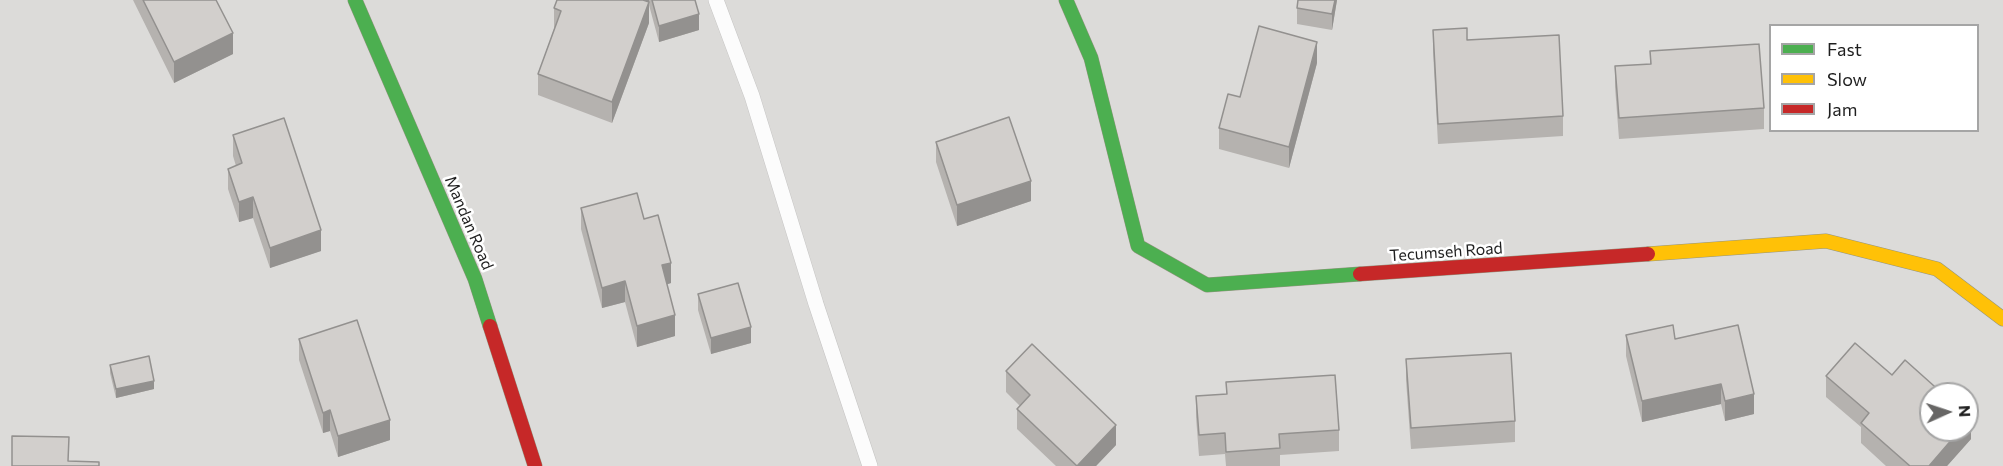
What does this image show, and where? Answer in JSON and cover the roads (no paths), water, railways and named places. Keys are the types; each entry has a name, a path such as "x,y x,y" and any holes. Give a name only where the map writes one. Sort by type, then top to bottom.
{"street":[{"name":"Mandan Road","path":"355,0 475,279 535,466"},
{"name":"Tecumseh Road","path":"1066,0 1091,58 1138,246 1207,285 1826,241 1937,269 2002,317"}],"lane":[{"path":"716,0 752,96 816,304 870,466"}]}
